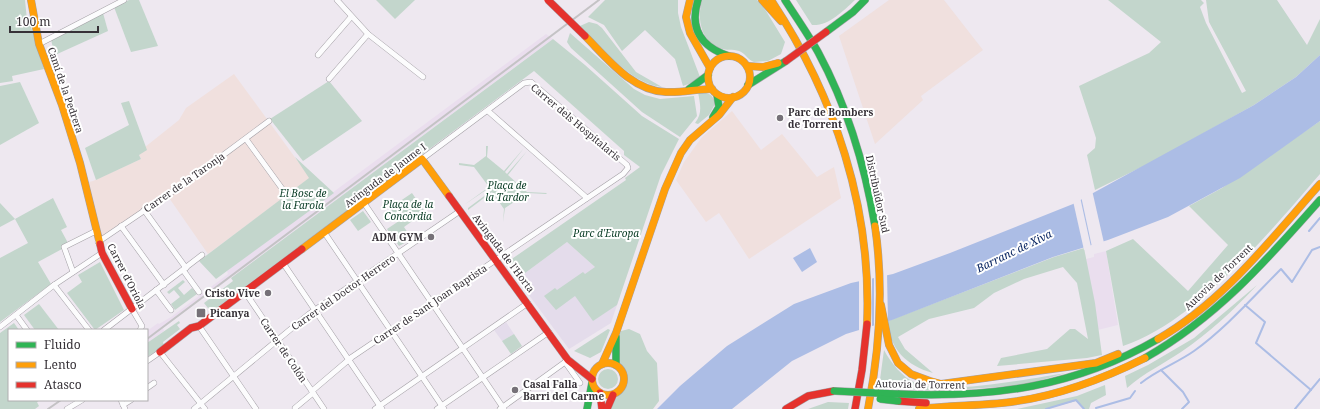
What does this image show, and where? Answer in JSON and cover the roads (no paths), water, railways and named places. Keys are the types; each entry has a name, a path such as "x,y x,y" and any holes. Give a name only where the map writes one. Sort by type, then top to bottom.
{"main road":[{"name":"Camí de la Pedrera","path":"30,0 39,44 80,163"},
{"path":"548,0 636,82 656,91 675,92 688,89 712,89"},
{"path":"690,0 686,17 690,33 709,72 712,89 717,95 728,98 740,95 748,85 786,61 826,32 853,12 865,0"},
{"path":"698,0 694,18 702,40 718,53 742,60 747,66 749,72 748,85"},
{"path":"762,0 774,15 788,27"},
{"path":"771,0 809,63 835,122 853,181 866,253 868,304 866,341 855,409"},
{"name":"Distribuïdor Sud","path":"785,0 807,33 832,81 848,119 866,174 878,248 881,305 868,409"},
{"path":"791,0 803,19 807,33"},
{"path":"688,89 709,72 718,59 729,56"},
{"path":"747,66 763,67 786,61"},
{"path":"710,123 718,107 717,95"},
{"path":"587,409 592,381 616,333 665,189 680,153 690,140 710,123 734,97"},
{"name":"Avinguda de Jaume I","path":"160,352 191,328 199,326 422,159"},
{"name":"Avinguda de l'Horta","path":"422,159 549,332 567,361 592,381"},
{"name":"Carrer d'Oriola","path":"80,163 92,207 98,242 132,309"},
{"name":"Autovia de Torrent","path":"898,397 990,395 1054,384 1099,369 1146,347 1178,327 1202,309 1241,271 1320,184"},
{"name":"Autovia de Torrent","path":"994,404 1022,401 1057,394 1101,379 1152,355 1183,335 1209,315 1244,284 1320,200"},
{"path":"881,305 884,314 885,333 891,351 903,369 919,379 941,384 1096,363 1143,344 1176,324 1241,271"},
{"path":"616,333 616,365"},
{"path":"567,361 587,367 600,366 606,363 616,365 623,373 624,378 621,389 613,395 607,409"},
{"path":"592,381 600,393 602,409"},
{"path":"600,393 613,395"},
{"path":"587,409 600,393"},
{"path":"786,409 808,396 834,394 994,404"},
{"path":"796,409 811,400 834,394"},
{"path":"919,409 979,407 994,404"}],"street":[{"path":"39,44 124,0"},
{"path":"337,0 368,34 423,77"},
{"path":"318,55 351,17"},
{"path":"329,80 368,34"},
{"name":"Carrer dels Hospitalaris","path":"524,83 531,82 534,84 627,165"},
{"name":"Avinguda de Jaume I","path":"422,159 524,83"},
{"path":"488,111 587,198"},
{"name":"Carrer de la Taronja","path":"98,242 269,122"},
{"path":"246,139 286,194"},
{"name":"Carrer de Sant Joan Baptista","path":"295,408 349,359 627,171 627,165"},
{"path":"364,203 502,408 567,361"},
{"path":"144,210 199,292"},
{"name":"Carrer del Doctor Herrero","path":"194,409 315,310 460,211"},
{"path":"121,226 164,285"},
{"path":"73,272 64,247 96,232"},
{"path":"324,232 441,408 549,332"},
{"path":"0,326 54,285 102,252"},
{"path":"105,329 202,255"},
{"path":"283,263 381,407"},
{"path":"54,285 87,329"},
{"path":"156,290 171,310"},
{"name":"Carrer de Colón","path":"245,292 324,409"},
{"path":"375,409 381,407 421,376 528,303"},
{"name":"Carrer d'Oriola","path":"132,309 141,328"},
{"path":"16,315 26,329"},
{"path":"199,326 256,409"},
{"path":"148,360 160,352 206,409"},
{"name":"Avinguda de l'Horta","path":"567,361 580,383"},
{"path":"148,387 154,383"},
{"path":"68,409 80,401"}],"water":[{"name":"Barranc de Xiva","path":"1320,55 1320,121 1240,178 1168,217 1108,240 1053,257 892,320 846,334 792,361 732,409 657,409 680,386 727,346 794,304 851,283 893,274 1073,204 1254,105 1296,77"},
{"path":"810,248 817,262 802,272 793,258"}],"waterway":[{"path":"1309,231 1320,218"},
{"path":"1141,383 1194,351 1206,342 1239,312 1281,269 1292,282 1312,250 1320,247"},
{"path":"1245,305 1265,322 1256,343 1311,390"},
{"path":"1161,370 1183,392 1189,402 1182,409"},
{"path":"1295,409 1320,379"},
{"path":"1096,408 1130,398 1135,391"},
{"path":"1046,409 1076,400 1084,409"}],"railway":[{"path":"148,338 599,0"},
{"path":"48,409 60,401"}],"place":[{"name":"Parc de Bombers de Torrent","path":"780,118"},
{"name":"ADM GYM","path":"431,237"},
{"name":"Cristo Vive","path":"268,293"},
{"name":"Picanya","path":"201,313"},
{"name":"Casal Falla Barri del Carme","path":"515,390"}],"park label":[{"name":"Plaça de la Tardor","path":"507,190"},
{"name":"El Bosc de la Farola","path":"303,198"},
{"name":"Plaça de la Concòrdia","path":"408,210"},
{"name":"Parc d'Europa","path":"606,233"}]}
